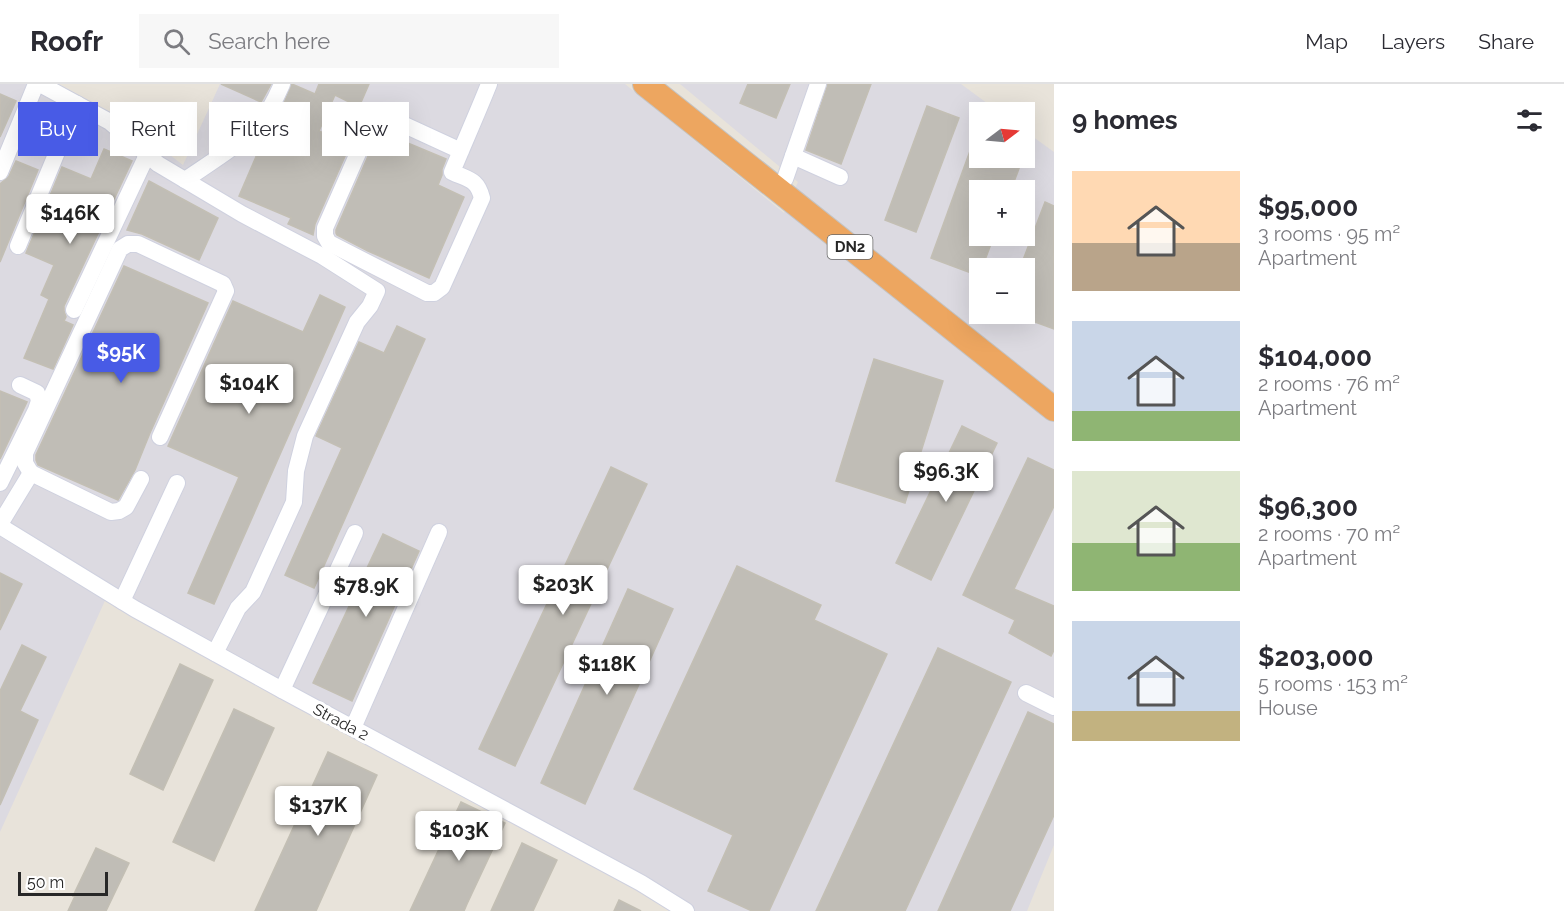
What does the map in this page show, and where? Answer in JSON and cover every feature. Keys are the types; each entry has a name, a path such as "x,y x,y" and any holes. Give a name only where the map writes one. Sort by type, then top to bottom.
{"highway":[{"name":"DN2","path":"645,84 1054,409"},
{"name":"DN2","path":"666,84 1054,393"}],"lane":[{"path":"0,172 38,84 73,102"},
{"path":"185,180 245,137 259,124 282,84"},
{"path":"461,151 385,116 373,119 325,228 325,236 329,243 427,293 442,287 482,198 475,182 452,172 461,151 489,84"},
{"path":"785,179 818,84"},
{"path":"18,246 55,156"},
{"path":"74,310 147,156"},
{"path":"148,156 242,214 322,256 377,291 370,306 357,322 305,436 296,471 294,502 253,592 238,608 215,653"},
{"path":"793,156 840,177"},
{"path":"141,479 126,507 111,512 31,473 25,463 25,453 120,249 128,244 138,244 223,284 226,291 160,437"},
{"path":"0,483 39,401 37,393 20,385"},
{"path":"0,525 31,473"},
{"path":"122,601 177,483"},
{"name":"Strada 2","path":"0,525 122,601 641,884 686,911"},
{"path":"353,728 439,532"},
{"path":"282,690 355,533"},
{"path":"1026,693 1054,707"}],"shaded area":[{"path":"0,84 56,84 90,102 18,102 18,156 98,156 98,106 110,112 110,156 171,156 183,165 187,156 197,156 197,134 209,108 209,156 310,156 310,102 212,102 220,84 625,84 784,213 798,182 680,84 961,84 985,102 969,102 969,168 1035,168 1035,138 1054,152 1054,845 1027,911 686,911 108,594 0,832"}],"building":[{"path":"221,84 271,84 261,102"},
{"path":"292,84 315,94 319,84 369,84 361,102 349,102 335,95 332,102 322,102 322,124 319,131 322,132 322,156 345,156 315,224 313,235 288,224 291,218 239,196 256,156 310,156 310,102 284,102"},
{"path":"748,84 790,84 776,118 740,103"},
{"path":"828,84 871,84 841,164 806,150"},
{"path":"0,94 16,101 0,137"},
{"path":"927,106 959,118 916,232 885,220"},
{"path":"409,144 446,159 438,185 464,197 429,278 337,235 336,230 368,156 409,156"},
{"path":"104,149 110,152 110,156 120,156 132,161 64,306 66,317 64,321 73,325 53,369 24,358 49,299 41,295 54,265 26,253 62,167 91,179"},
{"path":"969,154 969,168 1019,168 1015,180 969,180 969,246 990,246 986,258 969,258 969,272 931,258"},
{"path":"16,161 38,170 0,262 0,184 9,176"},
{"path":"149,181 218,218 199,260 142,234 127,230"},
{"path":"1045,202 1054,206 1054,329 1035,322 1035,258 1024,258 1028,246 1035,246 1035,228"},
{"path":"124,266 208,303 135,470 118,500 38,465 36,455"},
{"path":"320,295 345,307 214,604 188,593 239,477 168,446 233,301 303,332"},
{"path":"397,326 425,339 314,588 285,575 342,448 316,436 359,342 384,353"},
{"path":"874,359 943,381 905,503 836,481"},
{"path":"0,391 27,402 0,459"},
{"path":"962,426 997,443 931,580 896,563"},
{"path":"1028,458 1054,470 1054,506 1014,589 1054,606 1054,650 1051,656 1009,633 1015,620 963,595"},
{"path":"611,467 647,484 515,766 479,749"},
{"path":"383,534 419,551 352,701 313,683"},
{"path":"737,566 821,605 814,620 887,654 769,911 752,911 708,891 733,835 634,789"},
{"path":"0,573 22,584 0,630"},
{"path":"628,589 673,609 585,804 541,783"},
{"path":"22,645 46,657 20,711 38,720 0,805 0,691"},
{"path":"938,648 1011,682 905,911 816,911"},
{"path":"180,664 213,680 163,790 130,774"},
{"path":"234,709 274,728 214,861 173,842"},
{"path":"1028,712 1054,724 1054,815 1010,911 938,911"},
{"path":"328,752 377,775 316,911 255,911"},
{"path":"461,802 505,823 464,911 410,911"},
{"path":"522,843 557,860 533,911 491,911"},
{"path":"96,848 129,863 106,911 68,911 75,896 73,896"},
{"path":"619,900 641,911 614,911"}]}
